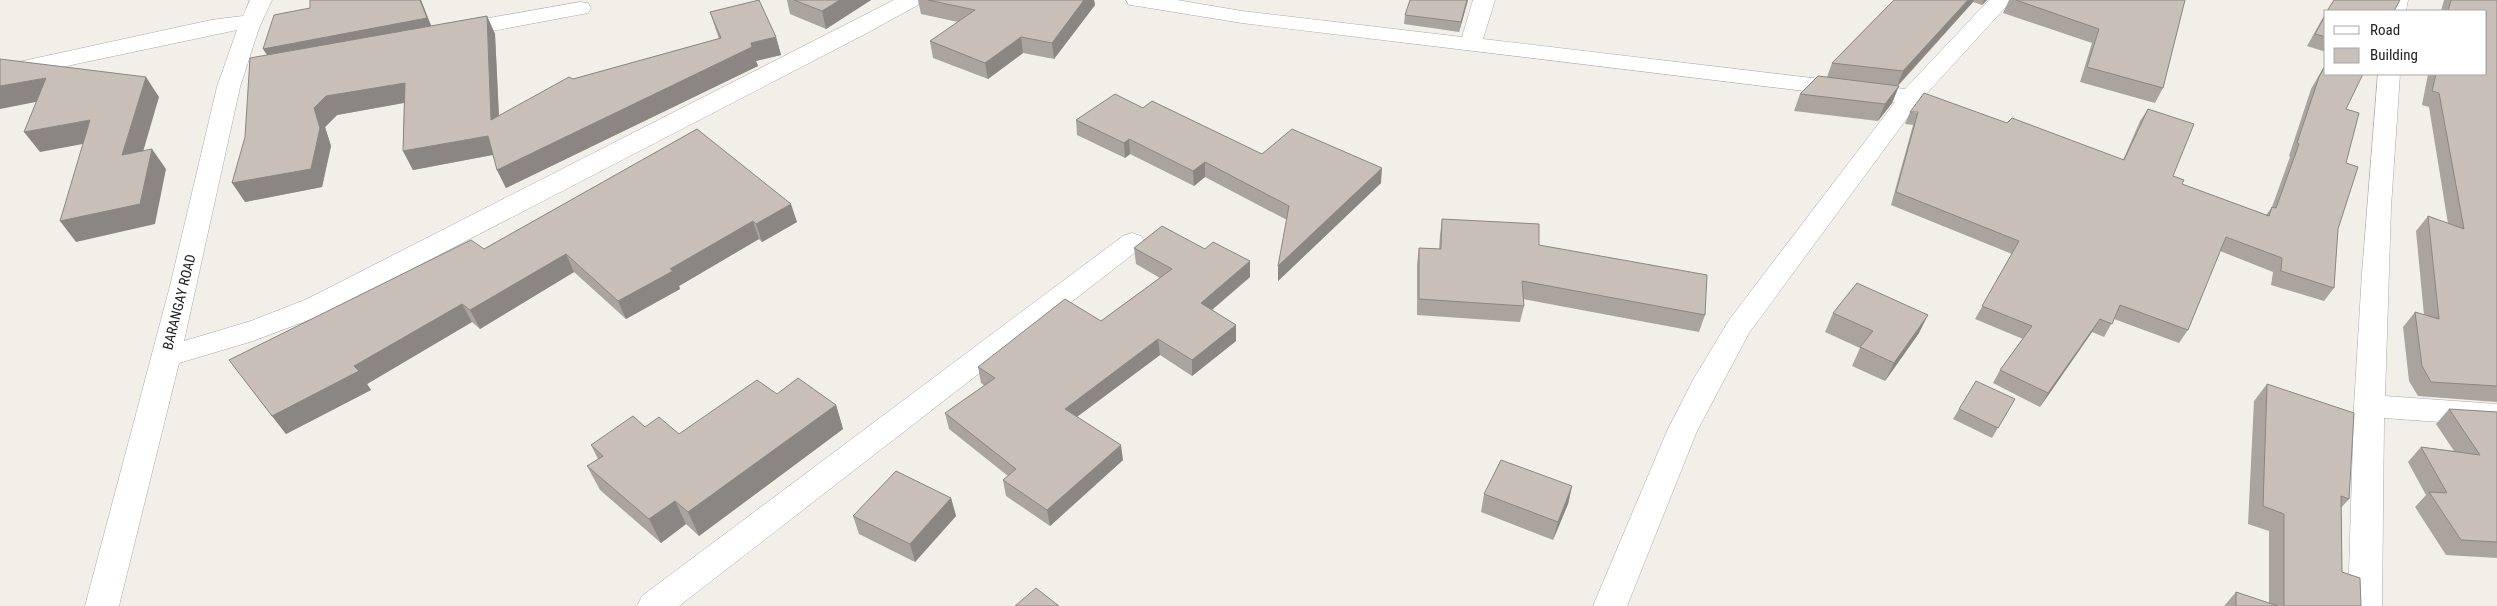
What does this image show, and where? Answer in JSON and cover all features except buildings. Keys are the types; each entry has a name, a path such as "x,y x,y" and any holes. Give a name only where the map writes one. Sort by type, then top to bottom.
{"street":[{"path":"166,356 218,343 272,325 318,306 860,28 910,0"},
{"path":"1137,0 1247,8 1472,44 1911,97"},
{"path":"1472,44 1484,0"},
{"path":"1610,606 1682,431 1708,380 1759,300 1911,97 2001,0"},
{"path":"436,35 580,8"},
{"path":"2,72 211,27 256,11"},
{"name":"BARANGAY ROAD","path":"102,606 256,11"},
{"path":"2365,606 2369,406 2381,160 2389,75"},
{"path":"654,606 1132,242"},
{"path":"2369,406 2497,415"}]}
